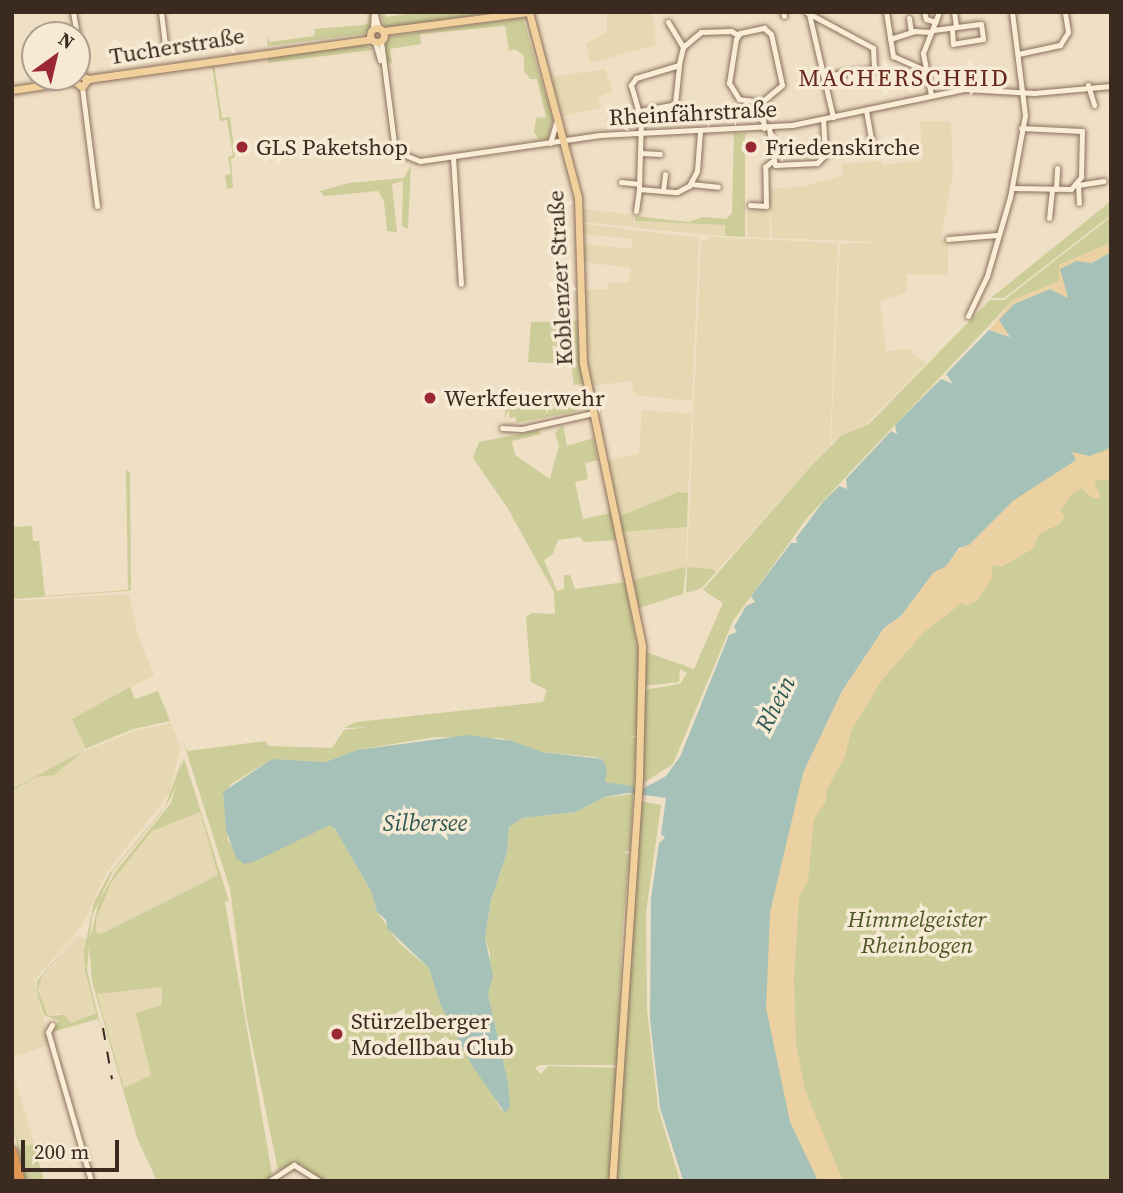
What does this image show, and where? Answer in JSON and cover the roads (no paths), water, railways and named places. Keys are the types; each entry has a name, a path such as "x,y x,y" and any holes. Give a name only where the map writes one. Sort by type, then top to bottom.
{"highway":[{"path":"12,1152 20,1181"},
{"path":"12,1173 14,1181"}],"main road":[{"name":"Tucherstraße","path":"91,74 530,12"},
{"name":"Koblenzer Straße","path":"530,12 578,197 582,356 642,650 639,779 612,1181"}],"street":[{"path":"161,12 166,50"},
{"path":"374,12 377,35"},
{"path":"886,12 893,56 927,71"},
{"path":"924,12 926,19 936,22"},
{"path":"930,95 923,53 939,12"},
{"path":"890,39 911,32 932,31 954,27 981,24 983,39 954,47 954,27 954,12"},
{"path":"968,316 987,277 1012,188 1021,128 1025,92 1012,12"},
{"path":"1018,54 1060,46 1068,32 1065,12"},
{"path":"807,13 869,44 874,69 824,76"},
{"path":"807,13 834,117"},
{"path":"909,18 911,32"},
{"path":"668,22 683,47"},
{"path":"640,111 675,104 683,47 694,35 709,30 738,35 764,29 771,34 784,80 762,102"},
{"name":"Rheinfährstraße","path":"377,35 392,135 400,151 421,161 563,141 766,128 824,120 930,95 975,89 1025,92 1088,85 1111,86"},
{"path":"738,35 730,88 737,98 762,102"},
{"path":"636,211 641,153 640,111 631,88 633,80 679,68"},
{"path":"1088,85 1094,105"},
{"path":"83,91 97,206"},
{"path":"750,205 766,206 766,128 762,102"},
{"path":"866,110 873,150"},
{"path":"550,143 557,117"},
{"path":"767,164 817,163 823,152 824,120"},
{"path":"1021,128 1082,131 1079,203"},
{"path":"691,184 700,131"},
{"path":"823,152 843,147"},
{"path":"641,153 660,155"},
{"path":"453,158 461,284"},
{"path":"1049,218 1057,168"},
{"path":"663,191 664,174"},
{"path":"1012,188 1054,189 1104,181"},
{"path":"621,182 679,192 691,184 718,187"},
{"path":"948,239 997,235"},
{"path":"502,429 522,429 593,413"},
{"path":"52,1025 48,1032 91,1181"},
{"path":"269,1181 294,1165 320,1181"}],"water":[{"path":"1111,252 1111,447 1090,456 1072,452 1076,460 1014,500 969,545 959,548 946,566 933,573 901,616 884,628 842,691 803,773 770,912 766,1008 790,1122 818,1181 683,1180 660,1108 650,1019 651,898 659,843 665,838 661,834 666,798 629,793 604,797 576,812 522,818 509,827 507,852 491,900 485,938 493,975 488,994 508,1082 510,1107 505,1113 471,1064 440,1004 429,968 387,928 386,920 377,912 371,891 335,829 330,825 256,861 244,864 236,858 226,830 223,792 272,759 326,762 357,750 469,735 512,741 542,752 602,759 607,768 605,782 644,788 666,776 680,757 729,635 737,632 734,627 746,606 755,602 751,596 791,543 797,543 796,538 823,502 839,486 847,489 846,479 891,431 897,434 895,425 941,379 953,384 946,374 989,330 1010,337 999,320 1014,304 1050,289 1068,298 1060,269 1076,261 1092,263"}],"railway":[{"path":"103,1028 112,1079"}],"place":[{"name":"GLS Paketshop","path":"242,147"},
{"name":"Friedenskirche","path":"751,147"},
{"name":"Werkfeuerwehr","path":"430,398"},
{"name":"Stürzelberger Modellbau Club","path":"337,1034"}],"district":[{"name":"MACHERSCHEID","path":"904,78"}],"water label":[{"name":"Rhein","path":"775,704"},
{"name":"Silbersee","path":"425,823"}],"park label":[{"name":"Himmelgeister Rheinbogen","path":"917,932"}]}
